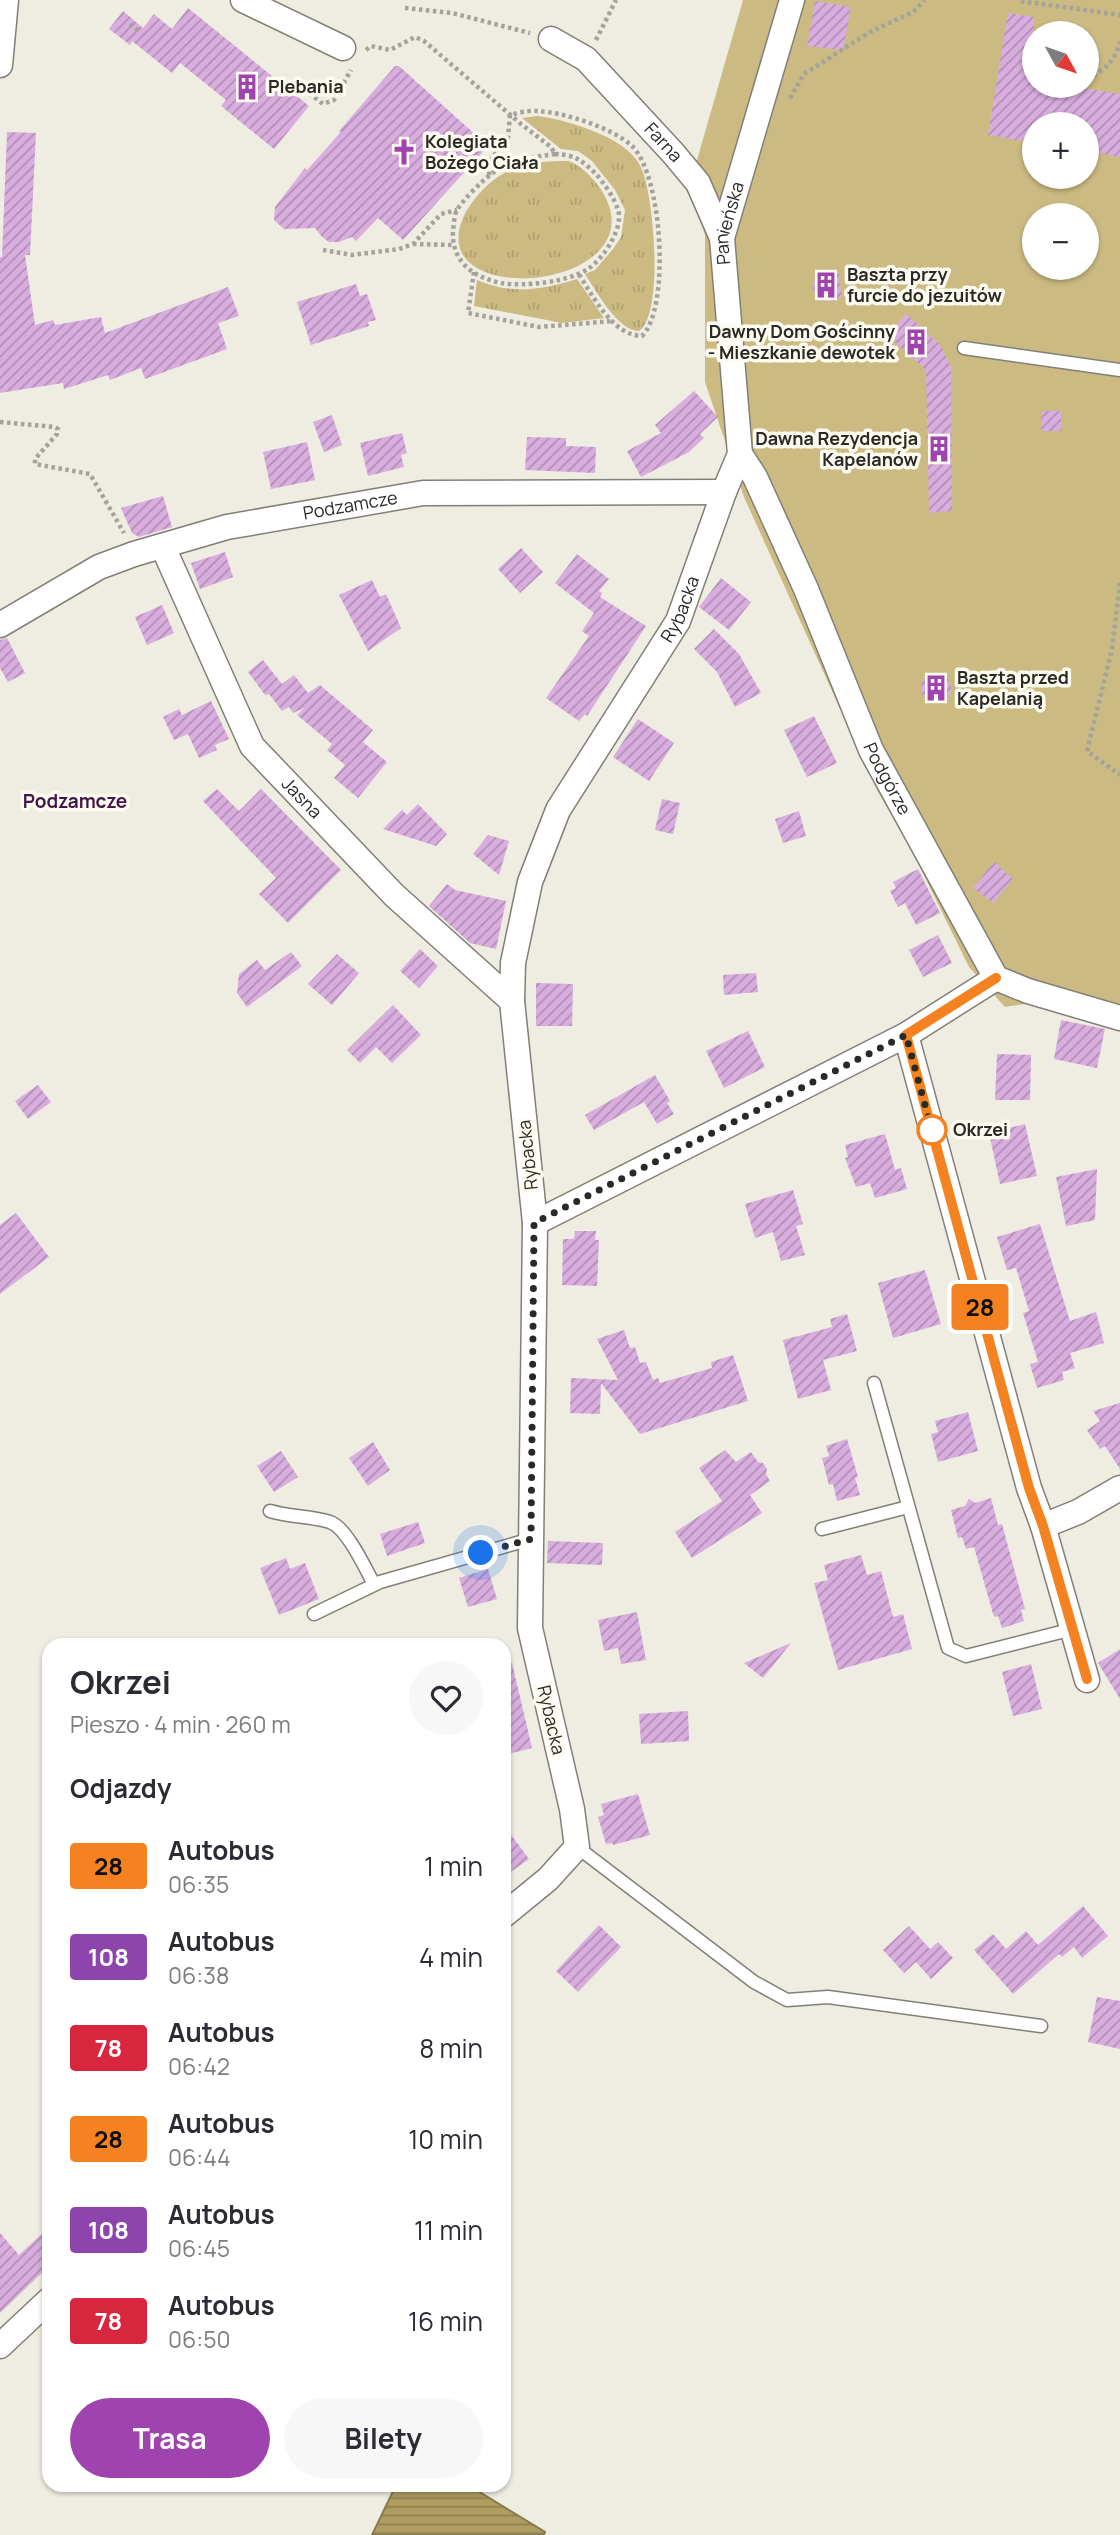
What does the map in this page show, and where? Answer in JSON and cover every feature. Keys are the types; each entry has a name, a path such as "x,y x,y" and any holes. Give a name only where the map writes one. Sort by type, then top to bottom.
{"street":[{"path":"0,62 6,0"},
{"path":"243,0 351,57"},
{"name":"Panieńska","path":"740,454 722,238 792,0"},
{"name":"Farna","path":"551,39 586,59 639,114 698,184 722,238"},
{"name":"Rybacka","path":"577,1847 572,1809 530,1628 534,1223 512,1000 513,962 530,883 558,810 678,621 740,454"},
{"name":"Podgórze","path":"740,454 755,477 806,589 872,750 996,978"},
{"name":"Podzamcze","path":"0,625 99,567 227,527 422,493 724,492"},
{"name":"Jasna","path":"163,547 252,746 394,895 512,1000"},
{"path":"534,1223 906,1035 996,978 1028,991 1120,1018"},
{"path":"906,1035 1029,1488 1043,1526 1087,1679"},
{"path":"1043,1526 1078,1512 1120,1488"},
{"path":"511,1908 548,1879 577,1847"},
{"path":"0,2346 42,2307"}],"lane":[{"path":"964,348 1120,370"},
{"path":"874,1382 948,1648 966,1656 1073,1629"},
{"path":"822,1529 908,1507"},
{"path":"270,1511 331,1522 342,1531 374,1584"},
{"path":"314,1614 374,1584 531,1539"},
{"path":"577,1847 754,1982 787,2000 828,1997 1041,2026"}],"path":[{"path":"586,59 616,0"},
{"path":"785,105 804,74 870,32 913,12 925,0"},
{"path":"1021,1 1120,15"},
{"path":"405,8 452,13 551,39"},
{"path":"130,24 140,32"},
{"path":"309,93 323,104 334,100 351,57 371,46 390,50 415,37 424,41 551,147 555,154"},
{"path":"1099,73 1116,57 1120,43"},
{"path":"510,115 536,111 572,117 610,132 633,146 648,172 661,263 655,314 649,329 642,336 632,336 623,331 600,308 578,273"},
{"path":"489,175 491,159 508,138 510,115"},
{"path":"413,244 441,214 457,210 489,175 505,166 533,157 572,155 601,180 619,212 615,236 588,269 534,286 500,283 474,272 458,260 453,244 457,210"},
{"path":"323,250 352,255 399,249 413,244 453,244"},
{"path":"474,272 468,313 539,327 614,321"},
{"path":"0,422 58,429 57,434 35,459 35,464 89,474 123,533"},
{"path":"1120,583 1112,649 1087,751 1120,775"}],"green space":[{"path":"743,0 1120,0 1120,1029 1031,1003 1005,1007 969,967 912,851 877,790 744,497 705,382 705,235 689,188"},
{"path":"537,116 575,124 603,135 626,149 641,167 653,228 654,280 647,321 639,331 631,329 616,317 601,300 585,274 595,270 621,237 625,210 615,190 592,161 578,151 561,149 522,118"},
{"path":"568,161 582,168 600,188 611,213 609,234 598,252 579,265 556,274 530,278 505,277 483,271 467,261 460,248 459,233 463,218 483,189 496,178 517,167 539,162"},
{"path":"577,279 604,318 562,323 474,306 477,280 502,288 527,289"}],"shaded area":[{"path":"393,2492 479,2492 545,2532 544,2535 372,2535"}],"building":[{"path":"815,1 851,7 843,50 807,46"},
{"name":"Plebania","path":"188,8 309,106 274,149 221,106 226,100 180,63 172,73 132,41 130,45 109,29 123,11 143,28 154,14 172,29"},
{"path":"1008,13 1034,17 1034,21 1022,21 1022,98 1099,98 1099,91 1120,94 1120,157 1099,153 1099,112 1022,112 1022,141 988,135"},
{"name":"Kolegiata Bożego Ciała","path":"395,66 399,66 488,146 403,240 378,218 356,241 352,237 339,242 329,242 315,228 284,229 274,220 275,207 305,168 307,170 341,132 339,131"},
{"path":"7,132 36,133 30,255 25,255 35,325 53,320 55,325 101,317 105,333 228,287 239,316 218,323 227,349 145,379 141,368 110,380 108,375 64,389 63,383 0,393 0,257"},
{"name":"Baszta przy furcie do jezuitów","path":"825,269 838,271 842,296 835,301 823,301 813,291 815,277"},
{"path":"356,284 360,296 367,294 376,320 368,322 369,326 311,345 297,302"},
{"name":"Dawna Rezydencja Kapelanów","path":"906,314 940,345 951,367 952,511 929,513 926,370 887,335"},
{"path":"694,391 718,417 700,434 704,438 689,452 641,477 627,451 661,433 655,425"},
{"path":"1041,411 1061,411 1061,431 1041,431"},
{"path":"332,415 342,445 324,452 313,422"},
{"path":"402,433 407,453 401,455 404,467 368,476 360,443"},
{"path":"527,437 566,438 566,446 596,447 595,473 525,470"},
{"path":"307,442 315,480 271,489 263,452"},
{"path":"163,496 172,527 139,537 132,533 121,508"},
{"path":"521,548 543,572 520,593 498,569"},
{"path":"225,552 233,577 200,589 191,563"},
{"path":"577,554 609,579 599,591 602,593 600,597 646,626 587,716 585,714 579,721 546,698 589,636 582,631 594,613 555,583"},
{"path":"721,578 751,602 729,630 699,607"},
{"path":"372,580 380,597 386,594 401,628 368,651 339,595"},
{"path":"162,605 174,633 147,645 135,617"},
{"path":"714,629 739,654 761,693 735,707 717,672 694,649"},
{"path":"7,638 25,673 8,682 0,668 0,640"},
{"path":"263,660 282,684 294,675 308,693 320,685 373,730 363,742 387,762 358,798 334,778 345,765 327,750 332,744 297,715 304,708 293,713 289,707 282,711 269,694 265,695 248,672"},
{"name":"Baszta przed Kapelanią","path":"936,673 942,674 950,682 950,694 942,702 936,703 930,702 922,694 921,688 922,682 930,674"},
{"path":"211,701 229,739 215,745 217,750 199,758 188,734 174,740 163,717 179,709 182,715"},
{"path":"814,716 837,763 807,777 784,730"},
{"path":"638,719 674,743 649,781 613,757"},
{"path":"217,789 239,811 261,789 341,870 288,923 259,894 276,878 203,801"},
{"path":"662,799 680,803 673,834 655,830"},
{"path":"418,804 447,834 436,846 383,829 402,810 407,815"},
{"path":"799,811 806,836 783,843 775,819"},
{"path":"488,835 509,841 499,875 473,854"},
{"path":"994,862 1013,879 993,903 973,888"},
{"path":"918,869 940,913 916,925 905,903 898,907 890,891 896,888 893,882"},
{"path":"447,884 455,890 506,901 496,949 470,943 429,906"},
{"path":"938,935 952,963 923,977 909,950"},
{"path":"420,949 438,966 419,988 400,971"},
{"path":"291,952 302,966 247,1007 237,993 239,974 257,960 265,970"},
{"path":"337,954 359,973 332,1005 308,984"},
{"path":"756,973 758,992 724,995 723,975"},
{"path":"536,983 573,984 572,1026 536,1026"},
{"path":"393,1005 421,1035 392,1063 376,1047 360,1063 347,1050"},
{"path":"1061,1020 1105,1029 1097,1068 1054,1059"},
{"path":"748,1031 765,1067 724,1088 706,1051"},
{"path":"997,1054 1031,1055 1030,1100 995,1100"},
{"path":"655,1075 674,1114 657,1124 644,1102 594,1130 585,1115"},
{"path":"38,1085 51,1102 28,1119 15,1101"},
{"path":"1025,1124 1037,1176 1000,1184 989,1133"},
{"path":"885,1134 895,1170 901,1168 907,1189 875,1198 870,1183 856,1187 845,1158 848,1157 845,1145"},
{"path":"1097,1169 1095,1220 1066,1226 1056,1177"},
{"path":"793,1190 803,1224 796,1226 805,1255 781,1261 773,1232 755,1238 745,1204"},
{"path":"16,1213 49,1257 0,1294 0,1225"},
{"path":"1040,1224 1070,1321 1096,1312 1104,1343 1070,1353 1075,1368 1062,1372 1064,1380 1037,1388 1030,1364 1038,1362 1023,1313 1029,1311 1016,1268 1007,1270 997,1237"},
{"path":"575,1231 596,1231 595,1240 599,1240 597,1286 562,1285 563,1239 574,1239"},
{"path":"925,1270 941,1324 893,1338 878,1283"},
{"path":"847,1314 857,1351 823,1360 831,1390 798,1399 783,1340 832,1327 830,1319"},
{"path":"624,1330 630,1348 635,1347 640,1363 646,1362 653,1380 658,1378 660,1383 712,1368 711,1362 733,1355 748,1401 640,1434 601,1383 600,1414 570,1413 571,1378 618,1380 597,1339"},
{"path":"1120,1403 1120,1469 1105,1446 1100,1449 1087,1430 1100,1421 1093,1411"},
{"path":"968,1412 978,1451 938,1462 931,1434 938,1432 935,1421"},
{"path":"847,1439 858,1477 855,1478 860,1495 837,1501 833,1484 829,1485 822,1458 829,1456 826,1446"},
{"path":"373,1442 390,1470 368,1486 349,1458"},
{"path":"725,1450 736,1462 751,1452 767,1469 766,1474 770,1481 750,1495 762,1513 692,1558 675,1532 722,1501 699,1468"},
{"path":"281,1451 298,1477 274,1492 257,1466"},
{"path":"991,1498 998,1525 1002,1524 1025,1609 1021,1610 1024,1621 1002,1628 998,1616 994,1617 974,1547 966,1549 962,1537 958,1538 951,1510 965,1506 969,1499 975,1503"},
{"path":"418,1522 425,1543 387,1556 380,1534"},
{"path":"548,1541 603,1543 602,1565 547,1563"},
{"path":"861,1555 867,1575 881,1571 893,1617 903,1614 912,1649 838,1670 814,1583 828,1580 824,1565"},
{"path":"286,1558 290,1569 305,1563 319,1599 279,1615 260,1568"},
{"path":"488,1569 497,1599 468,1607 459,1578"},
{"path":"637,1612 646,1660 621,1664 618,1648 604,1651 598,1620"},
{"path":"791,1643 763,1678 744,1663"},
{"path":"1120,1649 1120,1699 1098,1663"},
{"path":"511,1663 532,1748 511,1753"},
{"path":"1031,1664 1042,1709 1013,1716 1002,1672"},
{"path":"688,1711 689,1741 641,1744 639,1714"},
{"path":"638,1794 650,1835 613,1845 606,1844 598,1817 604,1815 601,1804"},
{"path":"511,1835 529,1859 511,1872"},
{"path":"1083,1906 1108,1936 1082,1958 1074,1947 1062,1957 1059,1954 1013,1994 974,1950 993,1934 1006,1949 1026,1931 1038,1945"},
{"path":"599,1925 621,1947 578,1992 556,1971"},
{"path":"909,1926 930,1949 938,1942 953,1958 931,1979 916,1962 904,1973 883,1950"},
{"path":"1097,1997 1120,2001 1120,2049 1088,2042"},
{"path":"0,2233 19,2255 42,2234 42,2273 0,2313"}],"bus line":[{"name":"28","path":"996,978 906,1035 1029,1488 1043,1526 1087,1679"}],"place":[{"name":"Plebania","path":"247,87"},
{"name":"Kolegiata Bożego Ciała","path":"404,152"},
{"name":"Baszta przy furcie do jezuitów","path":"826,285"},
{"name":"Dawny Dom Gościnny - Mieszkanie dewotek","path":"916,342"},
{"name":"Dawna Rezydencja Kapelanów","path":"939,449"},
{"name":"Baszta przed Kapelanią","path":"936,688"},
{"name":"Okrzei","path":"932,1130"}],"district":[{"name":"Podzamcze","path":"75,801"}],"route":[{"path":"481,1553 531,1539 534,1223 906,1035 935,1142 932,1130"}]}
